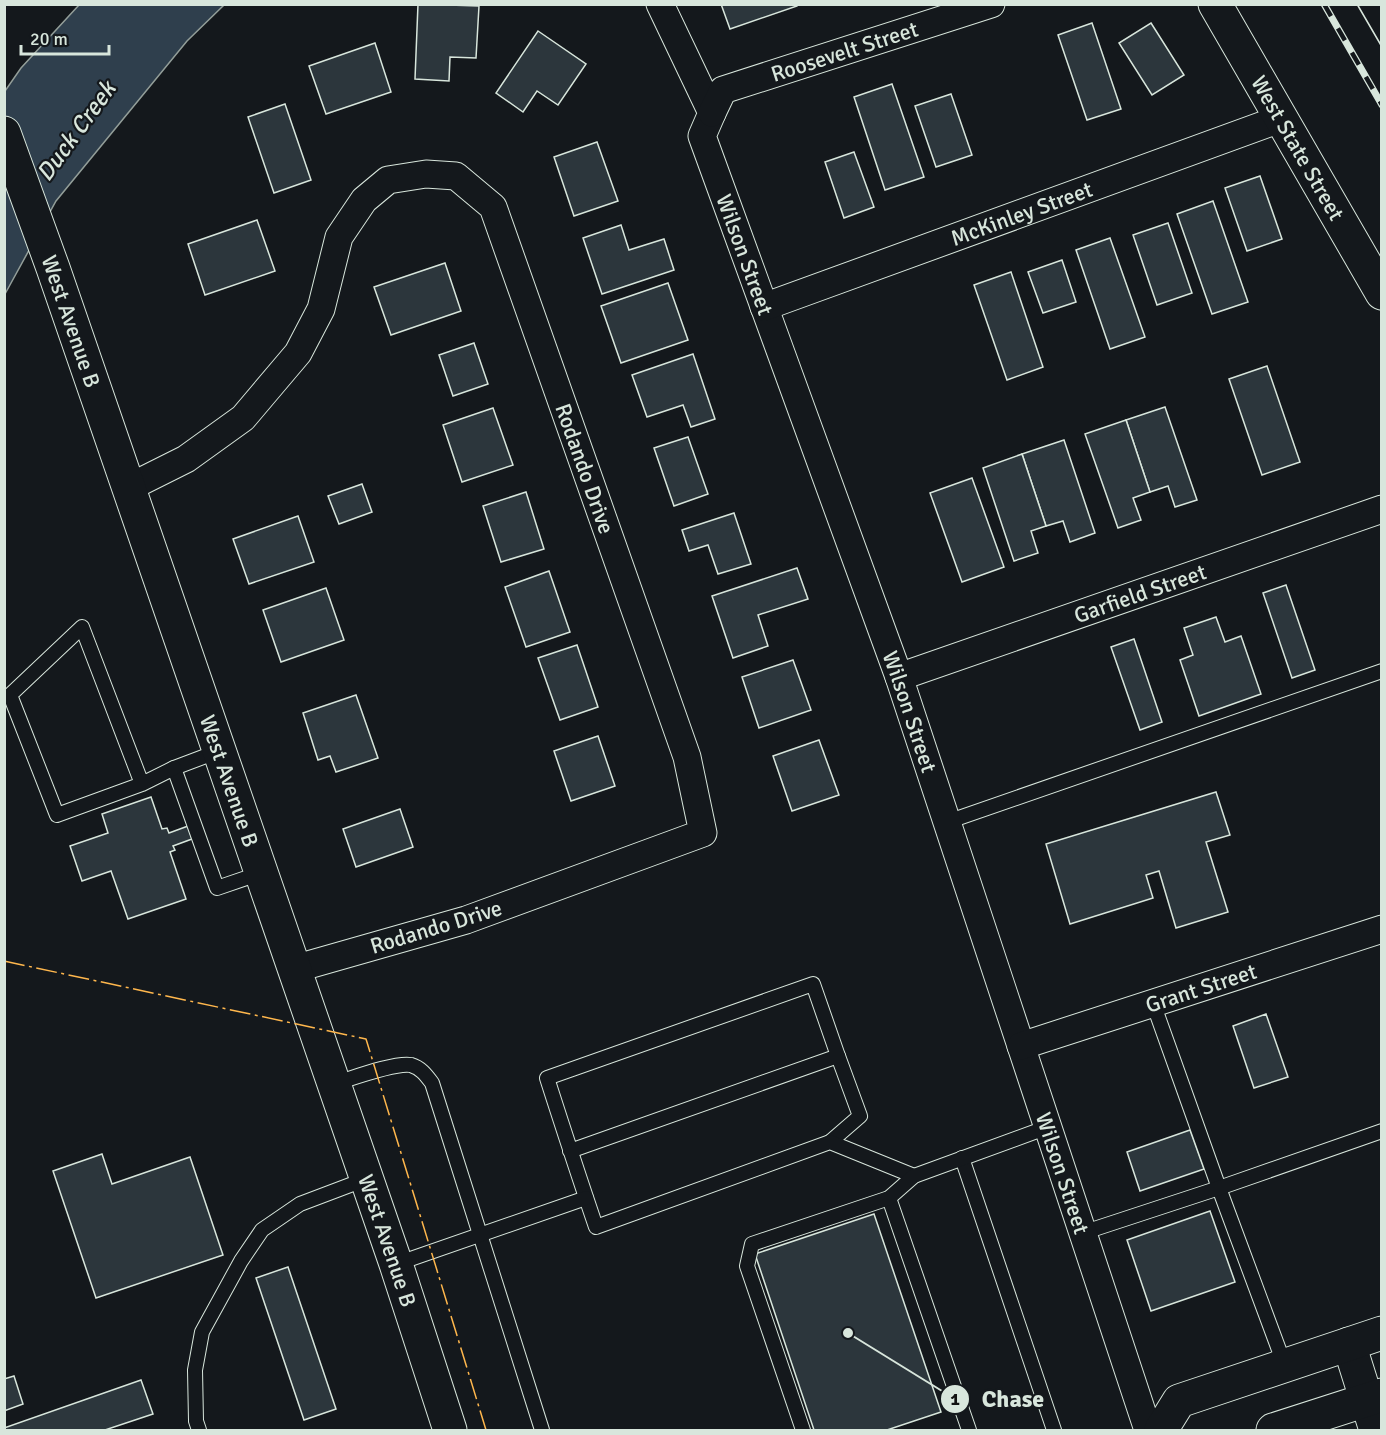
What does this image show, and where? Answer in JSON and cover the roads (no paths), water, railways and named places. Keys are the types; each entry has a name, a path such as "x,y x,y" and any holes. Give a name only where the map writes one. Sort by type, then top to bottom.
{"main road":[{"name":"West State Street","path":"1215,4 1382,294"},
{"name":"West Avenue B","path":"4,133 396,1264 450,1431"},
{"path":"1161,1431 1179,1401 1382,1333"},
{"path":"1348,1344 1374,1398 1376,1431"},
{"path":"1273,1431 1374,1398"}],"street":[{"path":"660,4 712,113"},
{"name":"Roosevelt Street","path":"712,113 723,90 991,4"},
{"name":"Wilson Street","path":"712,113 702,136 899,677 1148,1431"},
{"name":"McKinley Street","path":"764,307 1280,119"},
{"name":"Rodando Drive","path":"128,488 186,459 243,418 298,353 321,309 339,237 364,200 388,180 426,174 456,176 493,207 687,757 703,833 466,920 294,969"},
{"name":"Garfield Street","path":"899,677 1382,509"},
{"name":"Grant Street","path":"1021,1046 1382,929"}],"lane":[{"path":"142,784 82,627 10,695 57,815 142,784 174,768 219,751"},
{"path":"947,822 1382,671"},
{"path":"174,768 217,888 261,873"},
{"path":"813,984 838,1056 860,1116 830,1142 596,1227 547,1078 813,984"},
{"path":"1153,1003 1285,1366"},
{"path":"570,1151 838,1056"},
{"path":"333,1084 390,1068 410,1065 422,1070 432,1083 542,1431"},
{"path":"803,1431 747,1266 752,1244 889,1198 914,1176 1048,1127"},
{"path":"1082,1233 1382,1131"},
{"path":"830,1142 914,1176"},
{"path":"962,1158 1054,1431"},
{"path":"198,1431 195,1370 202,1332 241,1261 262,1230 300,1204 366,1179"},
{"path":"396,1264 480,1237 586,1198"},
{"path":"889,1198 969,1431"}],"water":[{"name":"Duck Creek","path":"79,5 224,5 187,41 56,201 5,294 5,91 21,68"}],"tram line":[{"path":"1357,4 1382,47"}],"railway":[{"path":"1324,4 1382,105"}],"place":[{"name":"Chase","path":"848,1333"}]}
